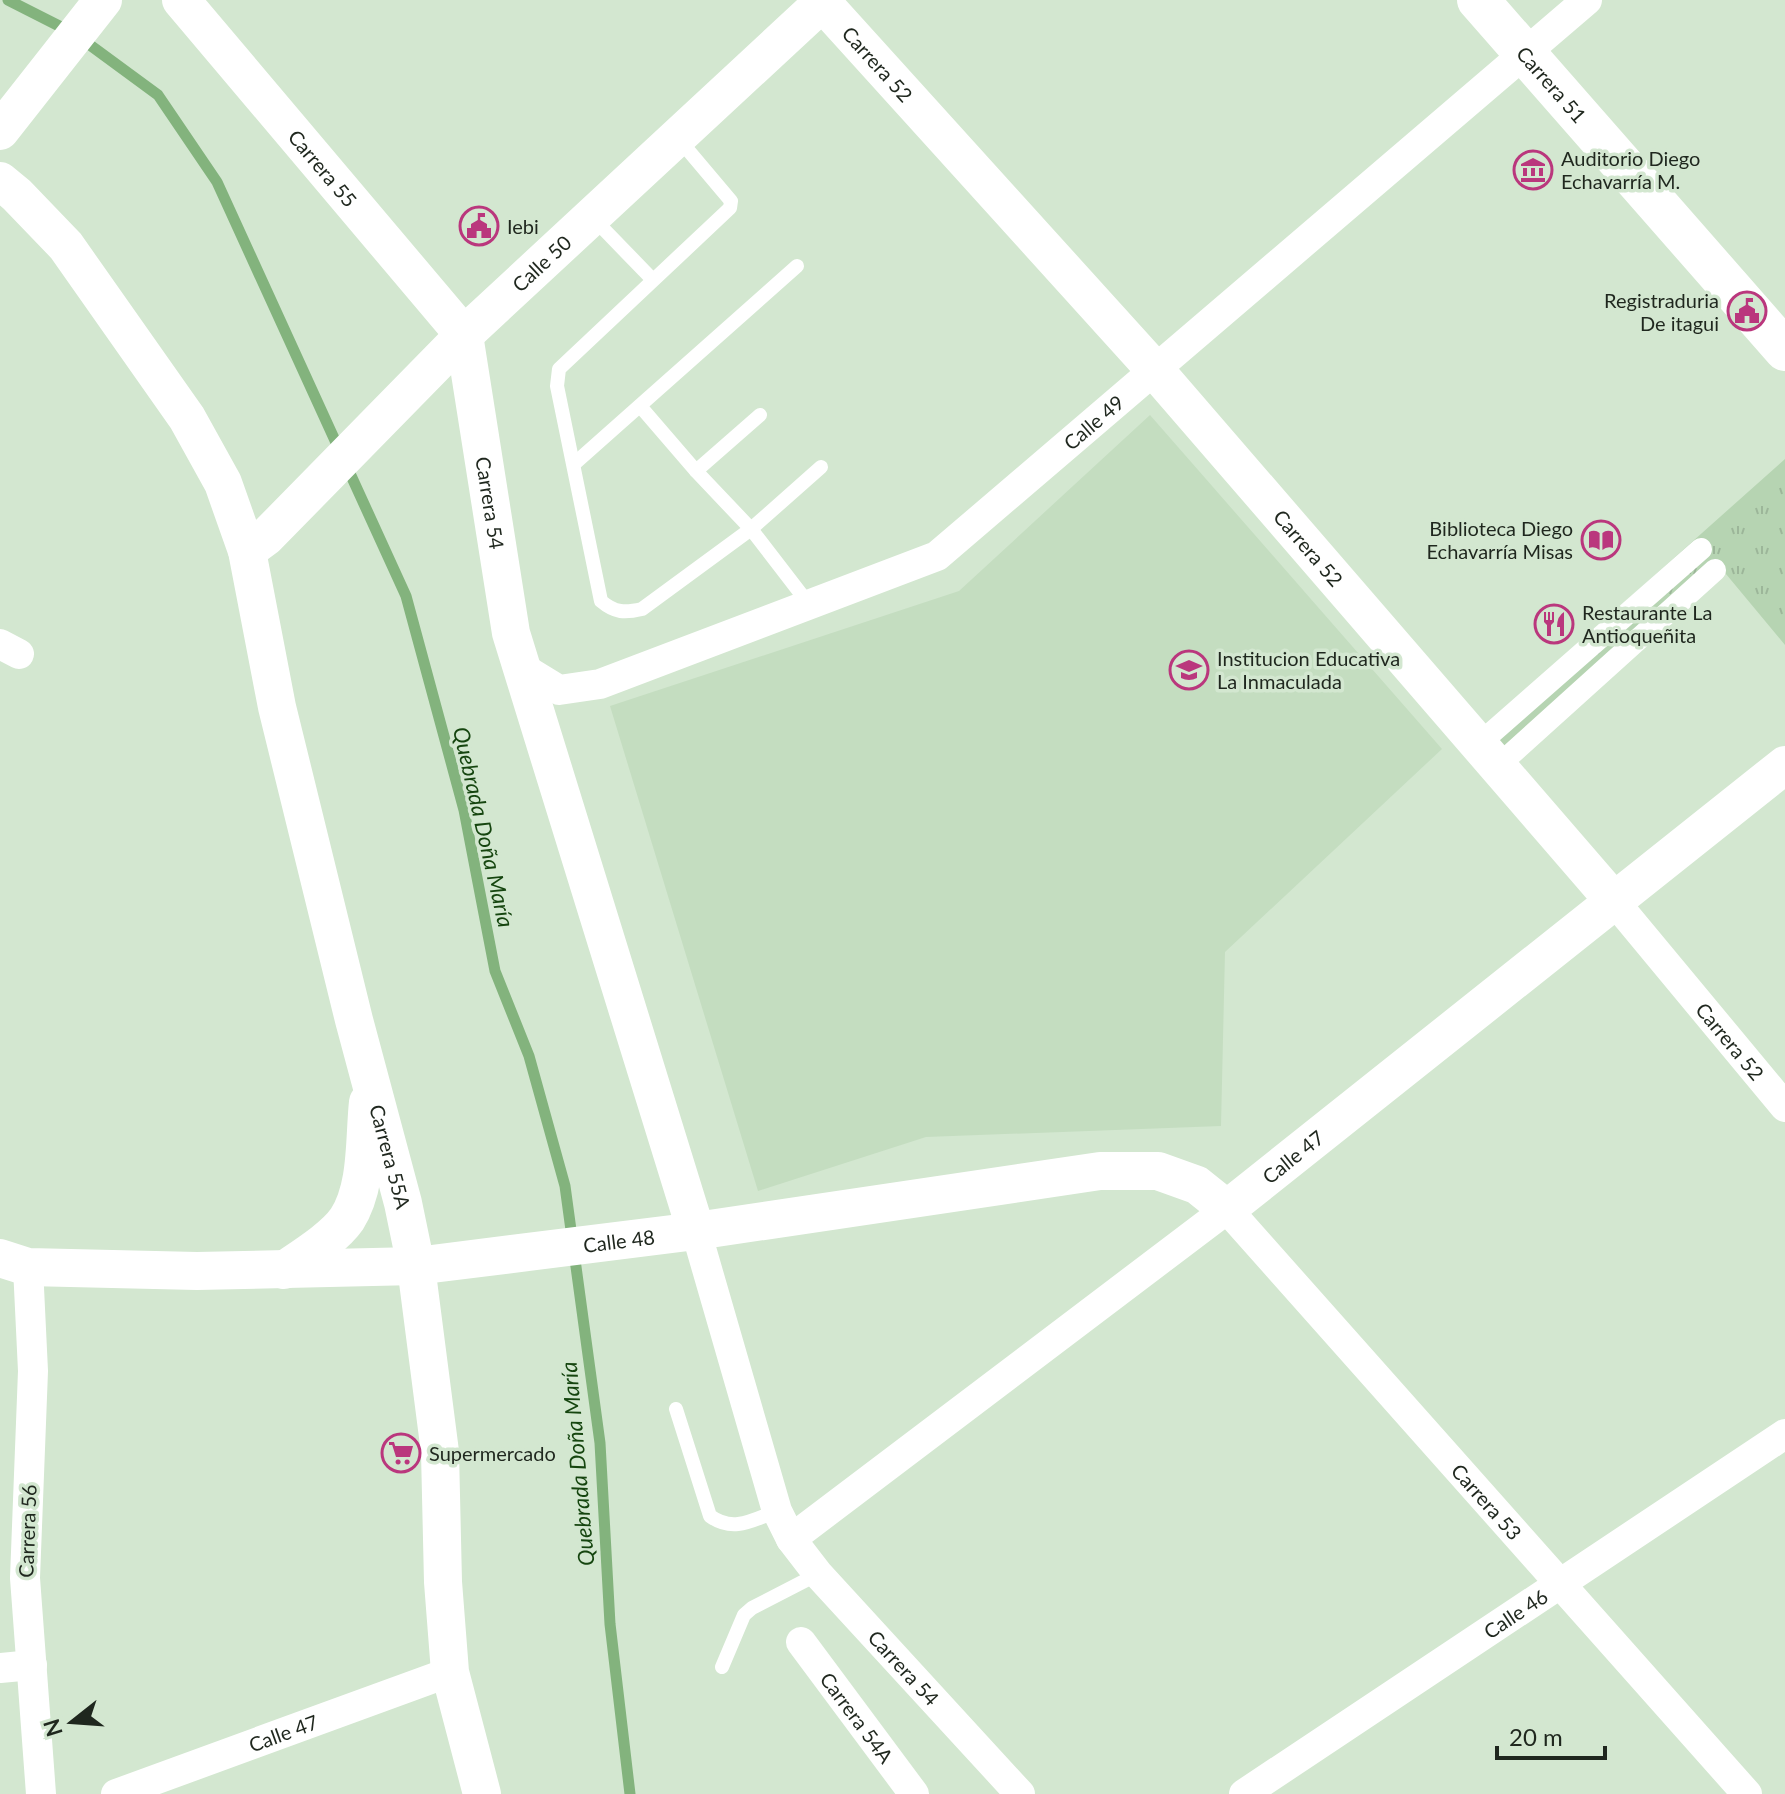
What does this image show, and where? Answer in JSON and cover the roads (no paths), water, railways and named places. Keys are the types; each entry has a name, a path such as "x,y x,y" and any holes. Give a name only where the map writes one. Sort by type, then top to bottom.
{"main road":[{"name":"Carrera 51","path":"1478,0 1785,350"}],"street":[{"path":"3,127 103,0"},
{"name":"Carrera 55","path":"181,0 454,346"},
{"name":"Calle 49","path":"523,668 559,690 600,684 937,556 1587,0"},
{"name":"Calle 50","path":"256,544 454,346 823,1"},
{"name":"Carrera 52","path":"823,1 1154,369 1489,754 1785,1107"},
{"name":"Carrera 55A","path":"0,181 66,246 187,418 256,544 277,707 403,1203 416,1266 440,1452 443,1582 450,1672 482,1794"},
{"name":"Carrera 54","path":"454,346 511,633 696,1231 777,1511 791,1539 818,1574 1020,1794"},
{"path":"1489,754 1701,549"},
{"path":"1489,754 1715,570"},
{"name":"Calle 47","path":"791,1539 1227,1209 1785,765"},
{"path":"284,1270 316,1248 347,1219 361,1184 370,1076"},
{"name":"Calle 48","path":"14,1263 197,1271 416,1266 696,1231 1100,1171 1158,1171 1197,1185 1227,1209"},
{"name":"Carrera 53","path":"1227,1209 1747,1794"},
{"name":"Carrera 56","path":"14,1263 33,1371 25,1578 41,1794"},
{"name":"Calle 46","path":"1244,1794 1785,1434"},
{"name":"Carrera 54A","path":"801,1642 914,1794"},
{"path":"0,1668 32,1665"},
{"name":"Calle 47","path":"116,1794 450,1672"}],"lane":[{"path":"677,137 731,201 730,208 559,369 557,386 601,601 611,610 626,612 642,609 751,529 821,467"},
{"path":"591,217 652,279"},
{"path":"574,464 797,266"},
{"path":"640,406 751,529 808,603"},
{"path":"696,471 760,415"},
{"path":"676,1409 710,1516 729,1526 739,1526 777,1511"},
{"path":"722,1667 744,1615 818,1574"}],"waterway":[{"name":"Quebrada Doña María","path":"8,0 75,34 158,95 217,182 406,596 464,810 495,971 529,1056 565,1186 600,1443 610,1624 630,1794"}],"place":[{"name":"Auditorio Diego Echavarría M.","path":"1533,170"},
{"name":"Iebi","path":"479,226"},
{"name":"Registraduria De itagui","path":"1747,311"},
{"name":"Biblioteca Diego Echavarría Misas","path":"1601,540"},
{"name":"Restaurante La Antioqueñita","path":"1554,624"},
{"name":"Institucion Educativa La Inmaculada","path":"1189,670"},
{"name":"Supermercado","path":"401,1453"}]}
